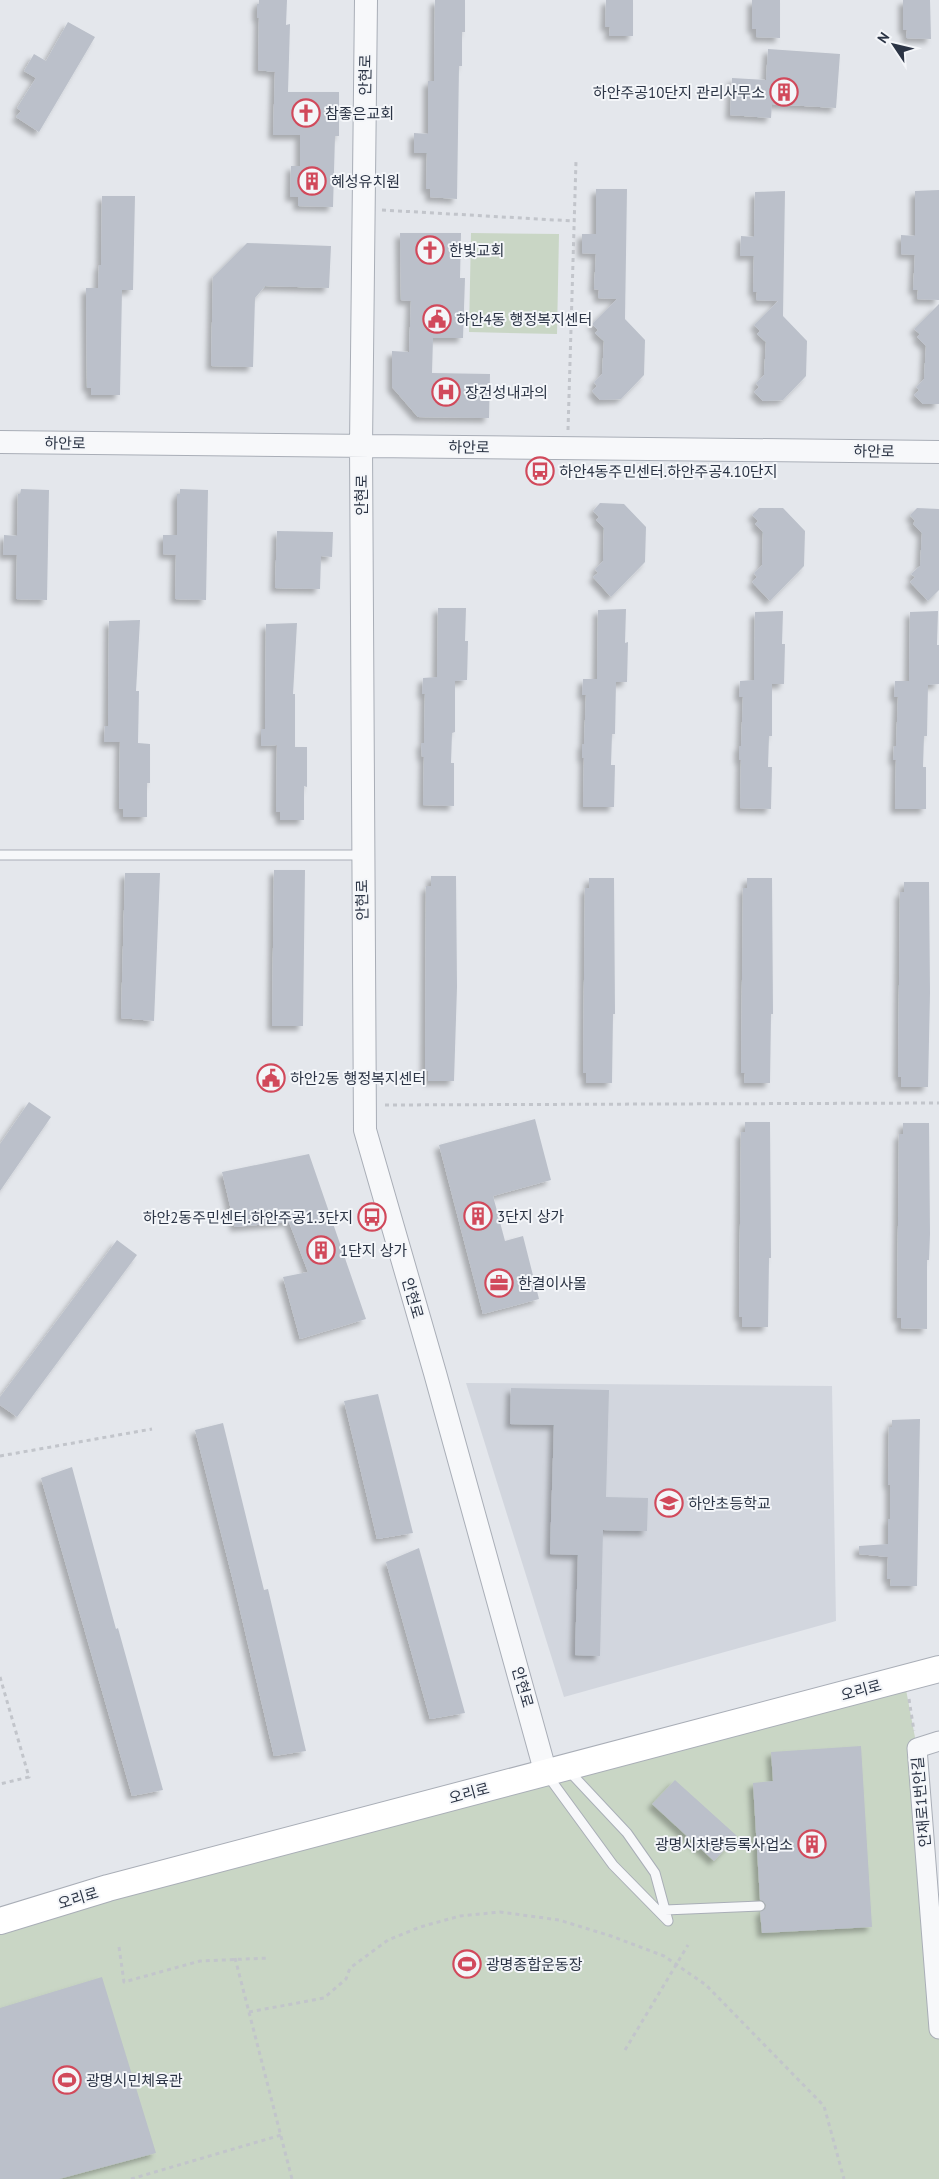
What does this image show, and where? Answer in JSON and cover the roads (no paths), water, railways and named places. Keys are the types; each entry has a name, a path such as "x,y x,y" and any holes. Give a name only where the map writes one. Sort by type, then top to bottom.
{"main road":[{"name":"오리로","path":"0,1921 108,1888 939,1670"}],"street":[{"name":"안현로","path":"366,0 361,446 364,1130 481,1536 556,1771"},
{"name":"하안로","path":"0,442 939,452"},
{"name":"안재로1번안길","path":"939,1741 917,1748 939,2029"}],"lane":[{"path":"0,855 362,855"},
{"path":"556,1771 626,1833 655,1873 668,1921 613,1865 556,1771"},
{"path":"665,1910 760,1906"}],"place":[{"name":"하안주공10단지 관리사무소","path":"784,92"},
{"name":"참좋은교회","path":"306,113"},
{"name":"혜성유치원","path":"312,181"},
{"name":"한빛교회","path":"430,250"},
{"name":"하안4동 행정복지센터","path":"437,319"},
{"name":"장건성내과의","path":"446,392"},
{"name":"하안4동주민센터.하안주공4.10단지","path":"540,471"},
{"name":"하안2동 행정복지센터","path":"271,1078"},
{"name":"3단지 상가","path":"478,1216"},
{"name":"하안2동주민센터.하안주공1.3단지","path":"372,1217"},
{"name":"1단지 상가","path":"321,1250"},
{"name":"한결이사몰","path":"499,1283"},
{"name":"하안초등학교","path":"669,1503"},
{"name":"광명시차량등록사업소","path":"812,1844"},
{"name":"광명종합운동장","path":"467,1964"},
{"name":"광명시민체육관","path":"67,2080"}]}
